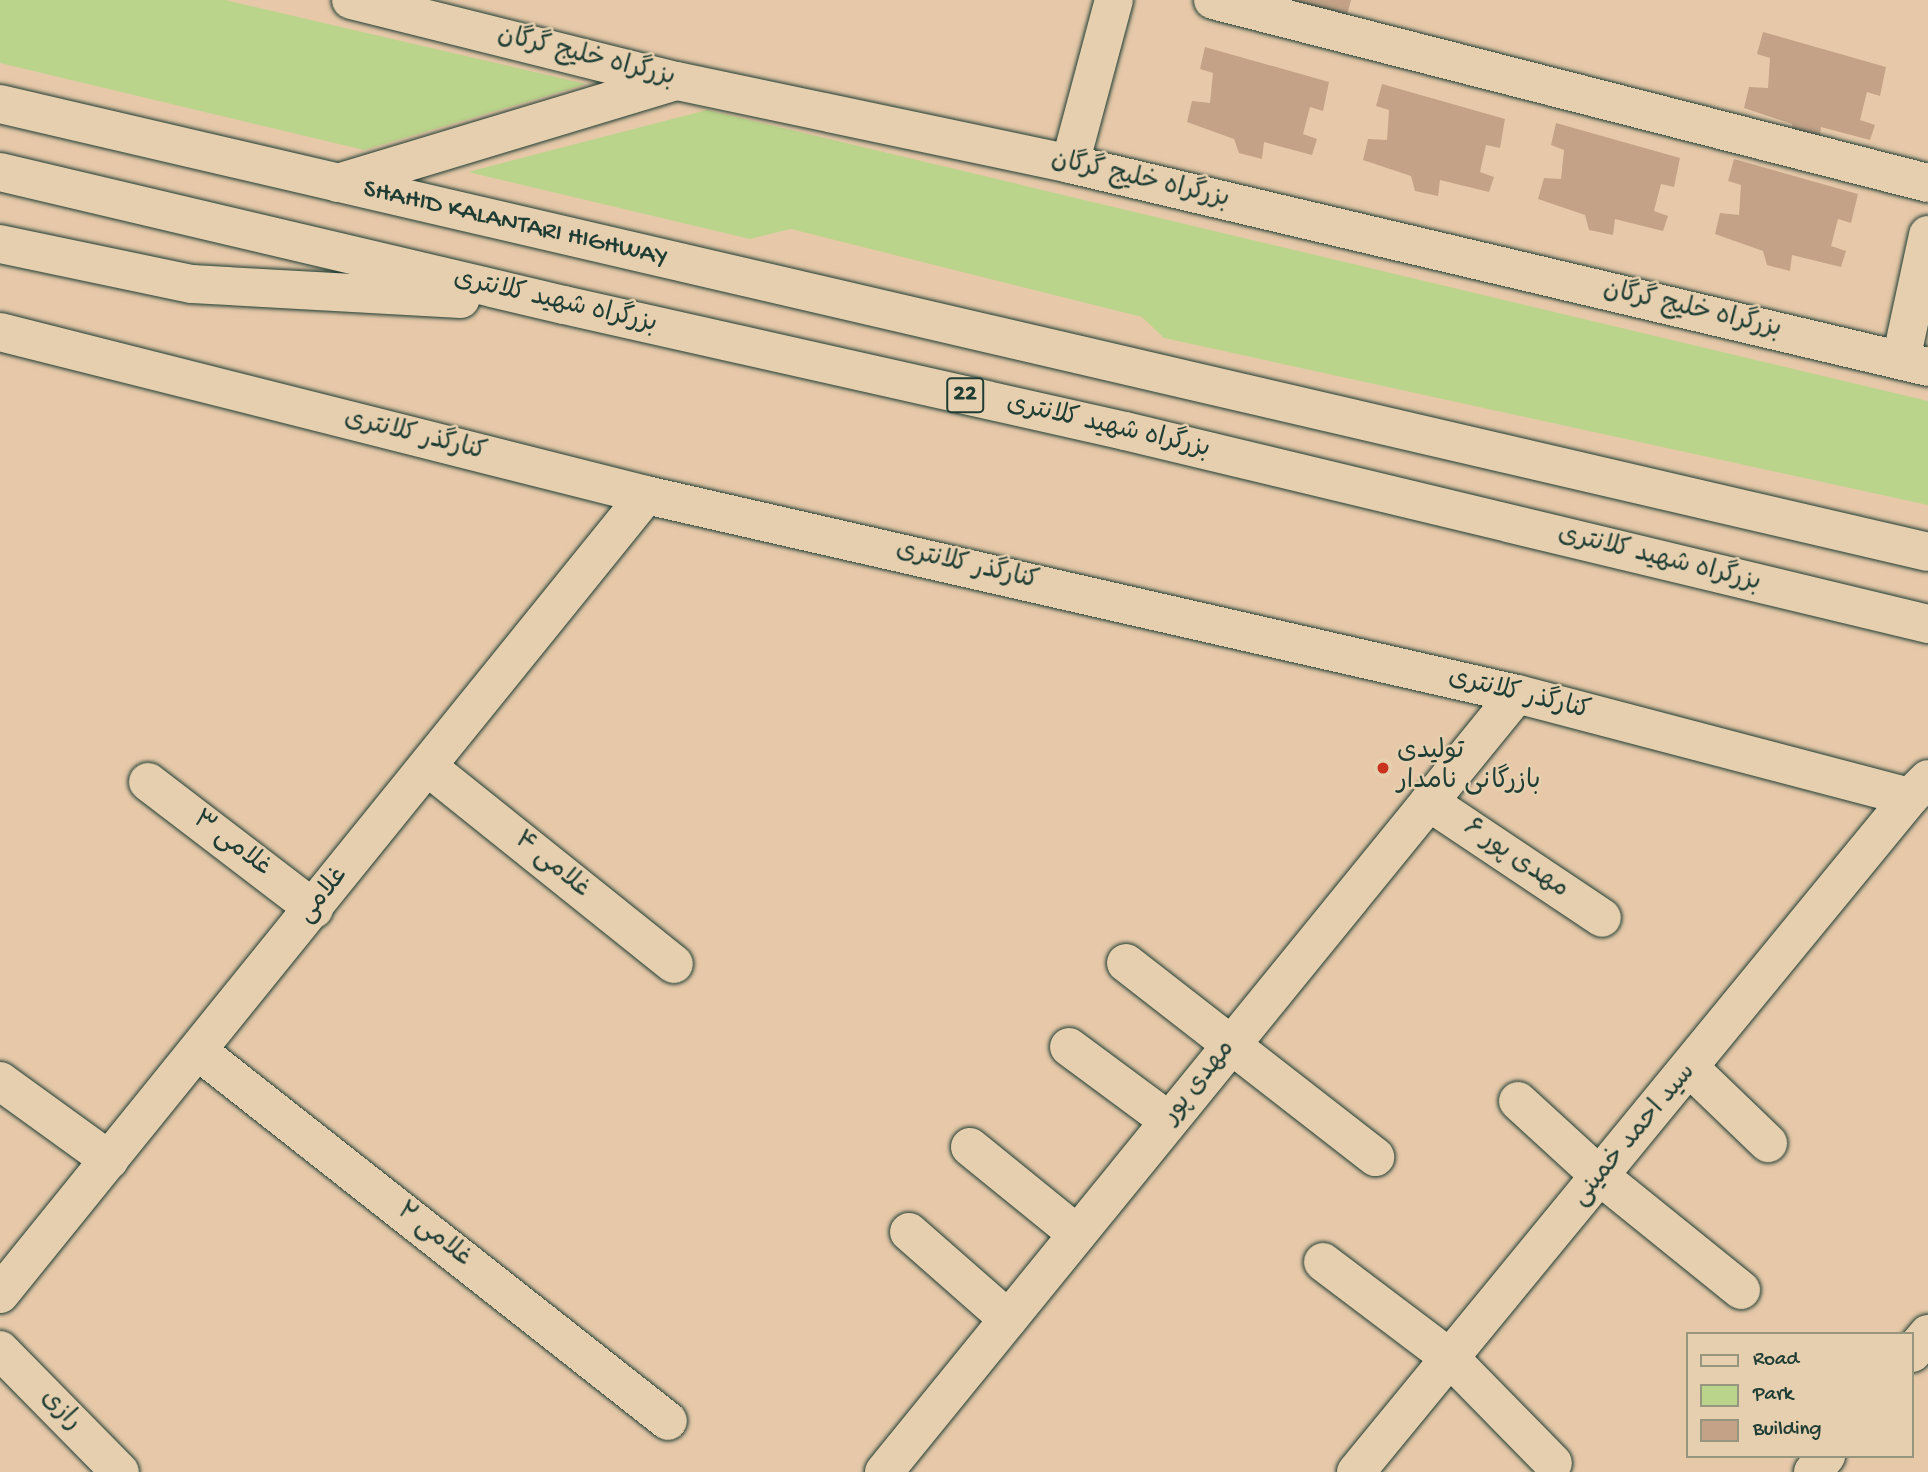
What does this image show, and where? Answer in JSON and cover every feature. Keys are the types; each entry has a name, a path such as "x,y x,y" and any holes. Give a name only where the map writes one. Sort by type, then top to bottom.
{"main road":[{"name":"بزرگراه خلیج گرگان","path":"351,0 677,81 1070,164 1914,363"},
{"path":"1070,164 1114,0"},
{"path":"1213,0 1928,183"},
{"path":"338,183 677,81"},
{"name":"SHAHID KALANTARI HIGHWAY","path":"0,104 338,183"},
{"name":"بزرگراه شهید کلانتری","path":"0,172 564,306 1125,431 1928,624"},
{"name":"22","path":"338,183 1928,552"},
{"path":"1914,363 1928,235"},
{"path":"0,244 192,284 564,306"},
{"name":"کنارگذر کلانتری","path":"0,332 646,495 1919,788"},
{"name":"غلامی","path":"0,1294 314,909 646,495"},
{"name":"مهدی پور","path":"884,1472 1517,694"},
{"name":"غلامی ۴","path":"428,767 674,964"},
{"name":"غلامی ۳","path":"148,782 314,909"},
{"name":"سید احمد خمینی","path":"1356,1472 1691,1069 1919,788"},
{"name":"۶ مهدی پور","path":"1429,802 1602,918"},
{"path":"1126,963 1375,1157"},
{"path":"1069,1046 1169,1121"},
{"name":"غلامی ۲","path":"198,1051 668,1421"},
{"path":"1691,1069 1768,1143"},
{"path":"0,1081 109,1160"},
{"path":"1518,1101 1601,1177 1741,1290"},
{"path":"970,1147 1077,1234"},
{"path":"909,1232 1008,1319"},
{"path":"1323,1262 1450,1359 1553,1463"},
{"path":"1914,1351 1928,1334"},
{"name":"رازی","path":"0,1350 120,1472"},
{"path":"1813,1472 1824,1458"}],"green space":[{"path":"0,0 225,0 586,84 364,150 0,63"},
{"path":"707,110 1928,401 1928,505 1164,338 1142,317 791,229 750,239 468,172"}],"building":[{"path":"1268,0 1351,0 1347,15"},
{"path":"1763,32 1886,67 1880,96 1867,92 1860,120 1875,125 1870,140 1821,127 1819,144 1795,139 1792,124 1744,108 1749,87 1768,88 1770,58 1757,54"},
{"path":"1205,47 1329,82 1323,111 1310,107 1303,134 1317,139 1312,155 1264,142 1262,159 1239,153 1234,139 1187,122 1192,101 1210,103 1213,73 1200,69"},
{"path":"1382,84 1505,119 1500,148 1486,145 1480,172 1494,177 1489,192 1440,180 1438,196 1415,191 1411,176 1363,160 1368,139 1387,140 1389,110 1376,106"},
{"path":"1556,123 1680,158 1674,187 1661,184 1654,211 1668,216 1663,231 1615,219 1613,235 1589,230 1585,215 1538,199 1544,178 1561,179 1564,150 1551,145"},
{"path":"1734,159 1858,194 1851,223 1838,219 1831,246 1846,251 1841,267 1792,255 1790,271 1767,265 1763,251 1715,234 1720,213 1739,215 1741,185 1728,181"}],"place":[{"name":"تولیدی بازرگانی نامدار","path":"1383,768"}]}
